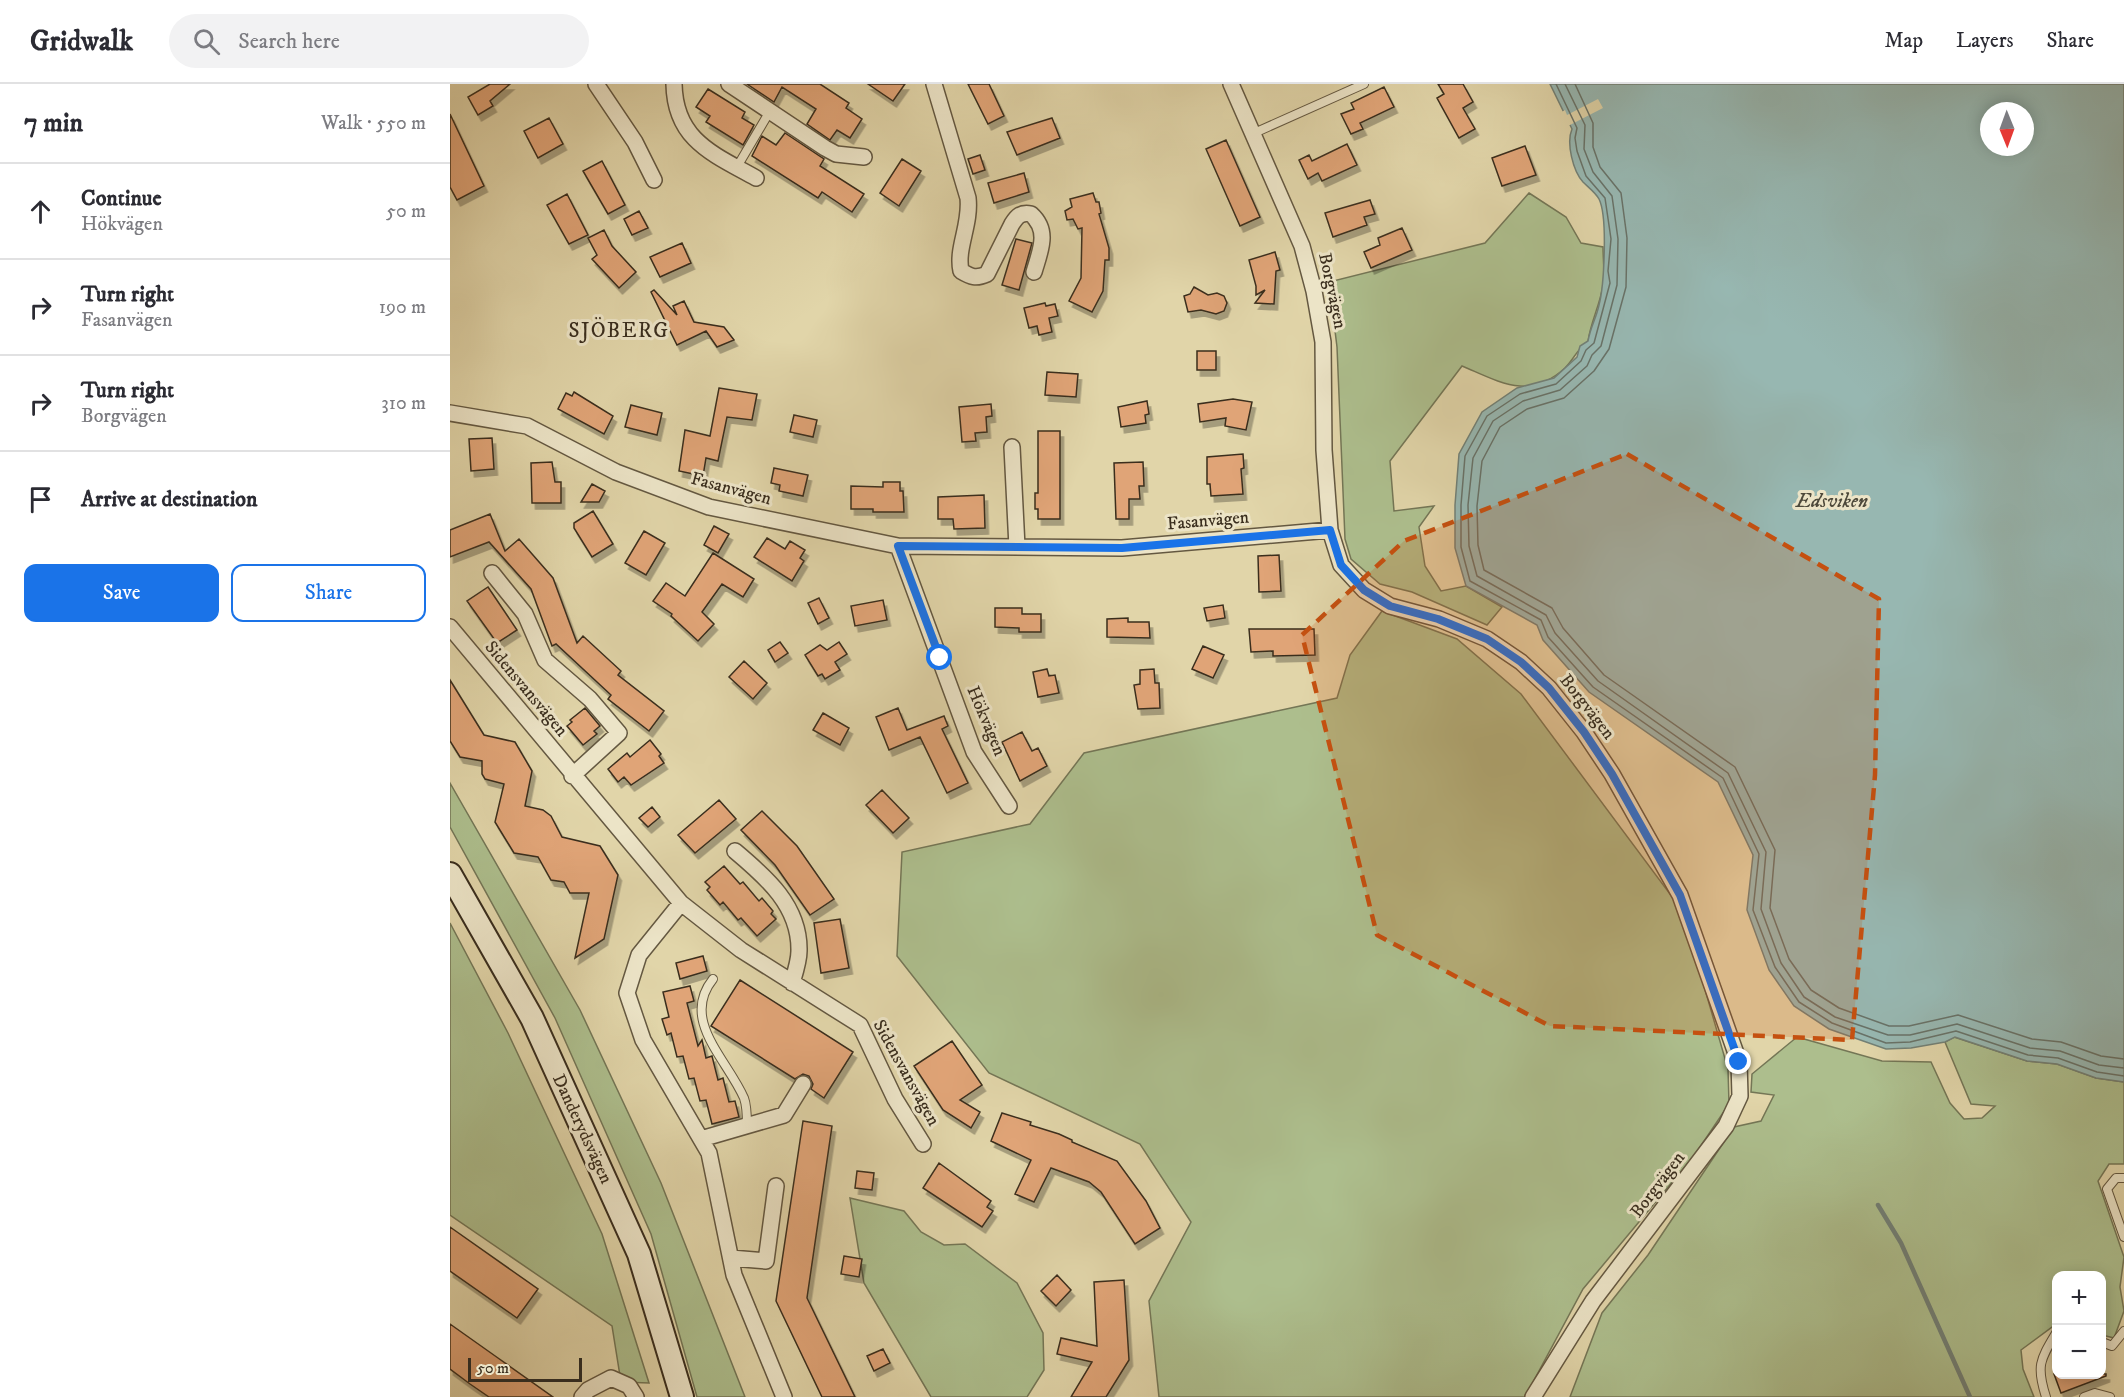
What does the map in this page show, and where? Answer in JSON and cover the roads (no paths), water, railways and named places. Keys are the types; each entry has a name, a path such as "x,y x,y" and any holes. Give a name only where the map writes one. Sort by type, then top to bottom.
{"main road":[{"name":"Danderydsvägen","path":"450,874 532,1018 639,1254 682,1397"}],"street":[{"path":"596,84 635,142 654,180"},
{"path":"674,84 674,101 683,123 698,144 756,178"},
{"path":"729,84 836,154 864,157"},
{"path":"933,84 968,198 970,216 959,260 961,271 970,277 979,278 987,274 1012,224 1017,216 1024,213 1031,214 1043,228 1043,241 1034,272"},
{"name":"Borgvägen","path":"1231,84 1302,246 1314,291 1323,342 1324,450 1330,530 1341,565 1364,590 1390,606 1438,619 1487,639 1521,662 1549,688 1584,732 1612,774 1680,895 1739,1062 1740,1096 1726,1126 1593,1301 1533,1397"},
{"name":"Fasanvägen","path":"450,413 527,426 616,472 709,507 898,546 1122,548 1330,530"},
{"path":"1012,447 1017,547"},
{"name":"Hökvägen","path":"898,546 974,752 1009,806"},
{"name":"Sidensvansvägen","path":"492,573 525,614 545,660 590,699 619,733 572,776"},
{"name":"Sidensvansvägen","path":"450,627 572,776 681,903 741,950 861,1025 895,1099 923,1144"},
{"path":"735,851 761,873 785,899 797,930 799,952 792,983"},
{"path":"681,903 639,955 627,993 643,1040 709,1154 734,1275 784,1397"},
{"path":"701,1139 784,1115 803,1084"},
{"path":"731,1258 766,1261 776,1186"},
{"path":"582,1397 588,1390 611,1378 629,1386 636,1397"}],"lane":[{"path":"1252,134 1364,84"},
{"path":"737,167 770,111"},
{"path":"713,979 705,989 700,1010 719,1057 744,1098 747,1126"},
{"path":"2124,1178 2116,1178 2107,1190 2124,1237"},
{"path":"2106,1344 2112,1346 2124,1330"},
{"path":"2046,1397 2040,1378 2039,1362 2052,1340"},
{"path":"2084,1397 2095,1393 2110,1397"}],"water":[{"name":"Edsviken","path":"1550,84 2124,84 2124,1082 2096,1078 2057,1064 2027,1061 1955,1037 1945,1042 1911,1048 1886,1049 1829,1029 1794,1006 1769,970 1747,910 1753,855 1718,782 1589,692 1543,640 1537,625 1466,586 1455,548 1455,505 1459,454 1482,412 1517,388 1554,378 1577,357 1580,346 1588,341 1599,305 1604,252 1602,208 1598,197 1579,177 1570,149 1572,129"}],"waterway":[{"path":"1878,1205 1901,1243 1970,1397"}],"district":[{"name":"SJÖBERG","path":"619,331"}]}
